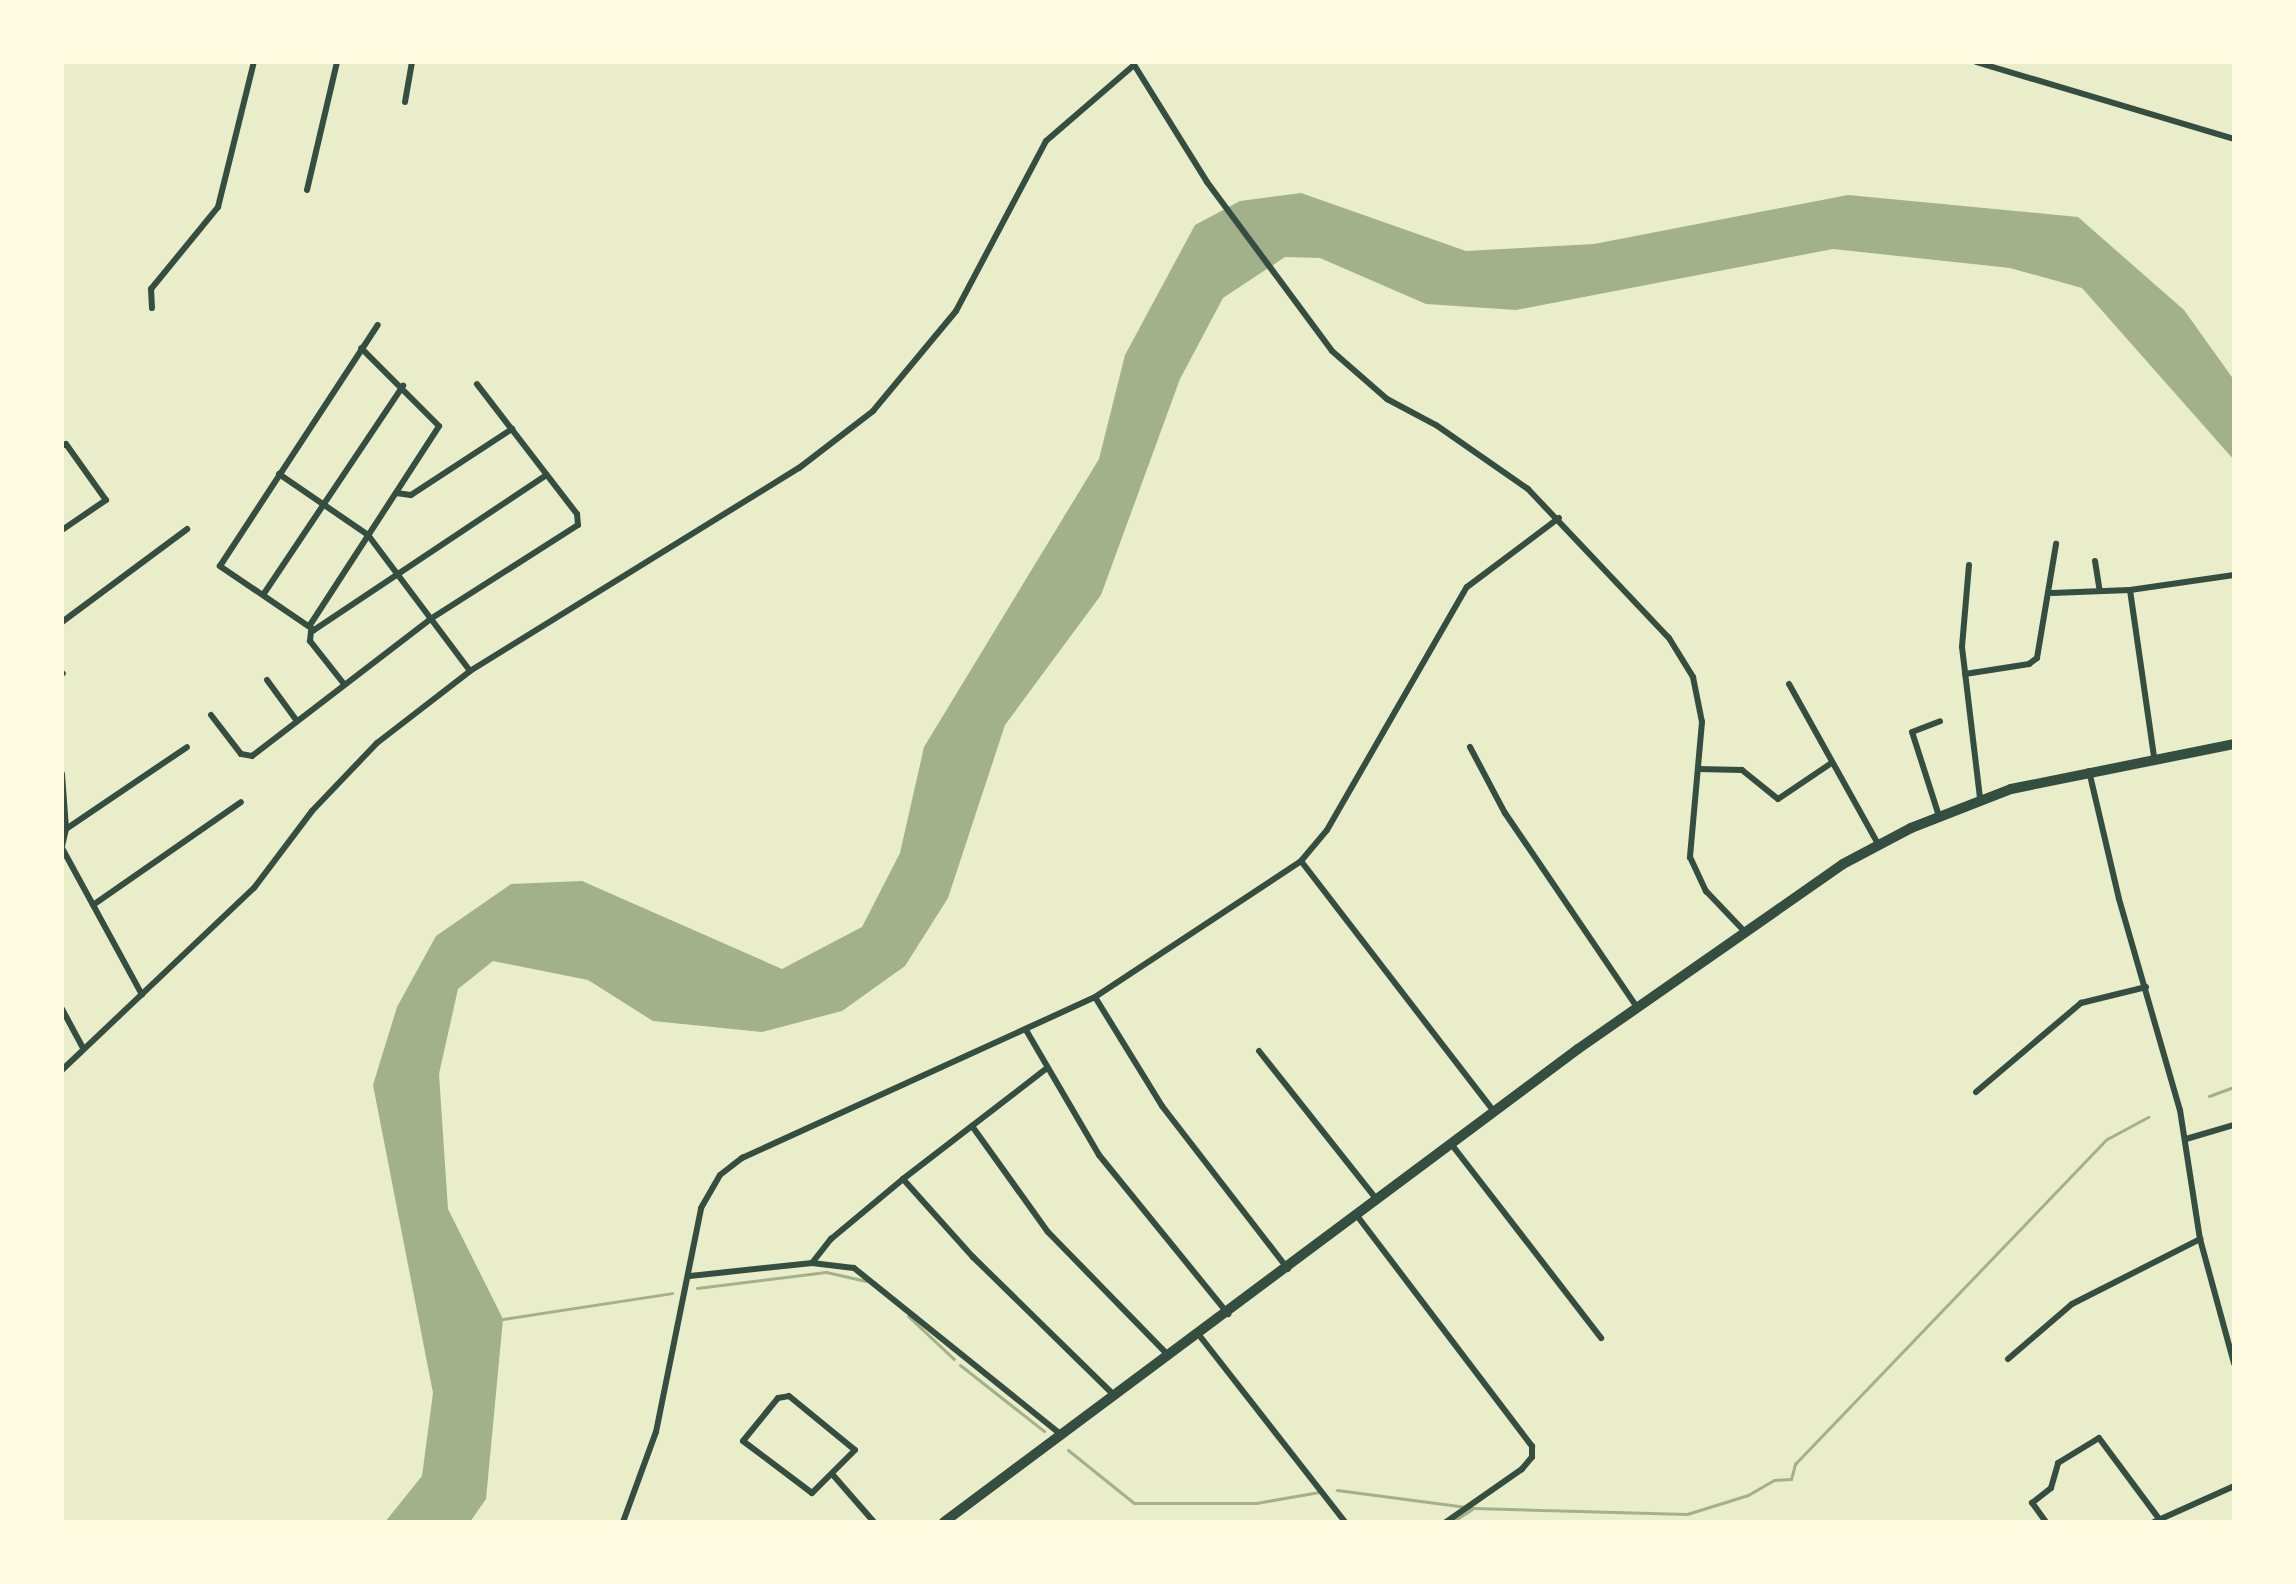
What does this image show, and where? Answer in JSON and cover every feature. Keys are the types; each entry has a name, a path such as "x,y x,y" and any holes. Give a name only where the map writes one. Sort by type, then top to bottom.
{"main road":[{"path":"944,1522 1170,1358 1637,1007 1878,844 1980,799 2089,771 2234,744"}],"street":[{"path":"152,308 151,289 218,207 254,62"},
{"path":"307,190 337,62"},
{"path":"405,102 412,62"},
{"path":"1976,62 2234,139"},
{"path":"62,1070 254,888 344,775 470,671 751,499 854,428 930,348 956,311 1046,141 1134,64 1219,200 1316,332 1364,382 1494,464 1559,518 1684,659 1702,722 1690,857 1706,891 1746,933"},
{"path":"312,627 220,566 378,325"},
{"path":"344,684 310,641 312,627 439,426 403,386 361,348"},
{"path":"211,715 246,757 432,618 578,525 577,514 477,384"},
{"path":"263,595 322,501 403,386"},
{"path":"396,493 411,495 512,429"},
{"path":"62,446 66,444 106,500 62,530"},
{"path":"279,474 368,535 470,671"},
{"path":"312,627 546,475"},
{"path":"623,1522 656,1432 690,1276 701,1208 709,1189 732,1164 1095,997 1301,861 1335,818 1467,587 1559,518"},
{"path":"62,622 187,529"},
{"path":"1965,674 2034,661 2052,593 2056,544"},
{"path":"2095,561 2100,591"},
{"path":"1969,565 1965,674 1980,799"},
{"path":"2052,593 2130,590 2234,575"},
{"path":"2130,590 2154,757"},
{"path":"267,680 297,721"},
{"path":"1789,684 1830,764 1878,844"},
{"path":"1939,816 1912,732 1940,721"},
{"path":"66,829 187,747"},
{"path":"1470,747 1505,813 1637,1007"},
{"path":"1698,769 1742,770 1778,799 1830,764"},
{"path":"2089,771 2186,1139 2200,1239 2234,1363"},
{"path":"62,774 66,829 62,848 142,995"},
{"path":"93,905 241,802"},
{"path":"1301,861 1495,1113"},
{"path":"1976,1092 2070,1010 2094,997 2146,987"},
{"path":"1095,997 1162,1106 1288,1269"},
{"path":"62,1009 83,1048"},
{"path":"1026,1030 1099,1155 1228,1314"},
{"path":"1259,1051 1378,1201"},
{"path":"812,1263 831,1239 903,1179 1046,1069"},
{"path":"2186,1139 2234,1125"},
{"path":"972,1126 1048,1232 1170,1358"},
{"path":"1452,1145 1601,1338"},
{"path":"903,1179 973,1257 1115,1397"},
{"path":"1358,1217 1532,1446 1532,1457 1522,1469 1446,1522"},
{"path":"2008,1359 2072,1304 2200,1239"},
{"path":"690,1276 812,1263 854,1268 872,1279 1062,1435"},
{"path":"1199,1335 1345,1522"},
{"path":"789,1396 854,1448 833,1475 816,1491 806,1492 745,1445 744,1436 778,1398 789,1396"},
{"path":"2046,1522 2032,1503 2051,1488 2058,1463 2099,1438 2157,1521 2234,1486"},
{"path":"833,1475 874,1522"}],"shaded area":[{"path":"1301,193 1466,251 1594,244 1848,195 2078,217 2184,310 2234,380 2234,460 2082,288 2010,268 1833,249 1516,310 1426,304 1320,258 1285,257 1223,298 1180,379 1101,595 1005,725 948,898 905,966 842,1011 762,1032 653,1021 588,980 493,961 458,989 439,1074 448,1209 503,1319 486,1499 470,1522 385,1522 422,1476 433,1393 373,1085 397,1007 436,936 511,884 582,881 782,969 862,927 900,853 924,747 1099,459 1125,355 1195,225 1240,201"}],"waterway":[{"path":"2209,1096 2234,1087"},
{"path":"1337,1490 1474,1508 1687,1514 1748,1495 1774,1480 1791,1479 1795,1464 2107,1139 2148,1117"},
{"path":"697,1288 826,1272 866,1281"},
{"path":"503,1319 672,1293"},
{"path":"908,1316 954,1359"},
{"path":"960,1365 1044,1431"},
{"path":"1068,1450 1134,1503 1256,1503 1319,1492"},
{"path":"1452,1522 1472,1509"}]}
